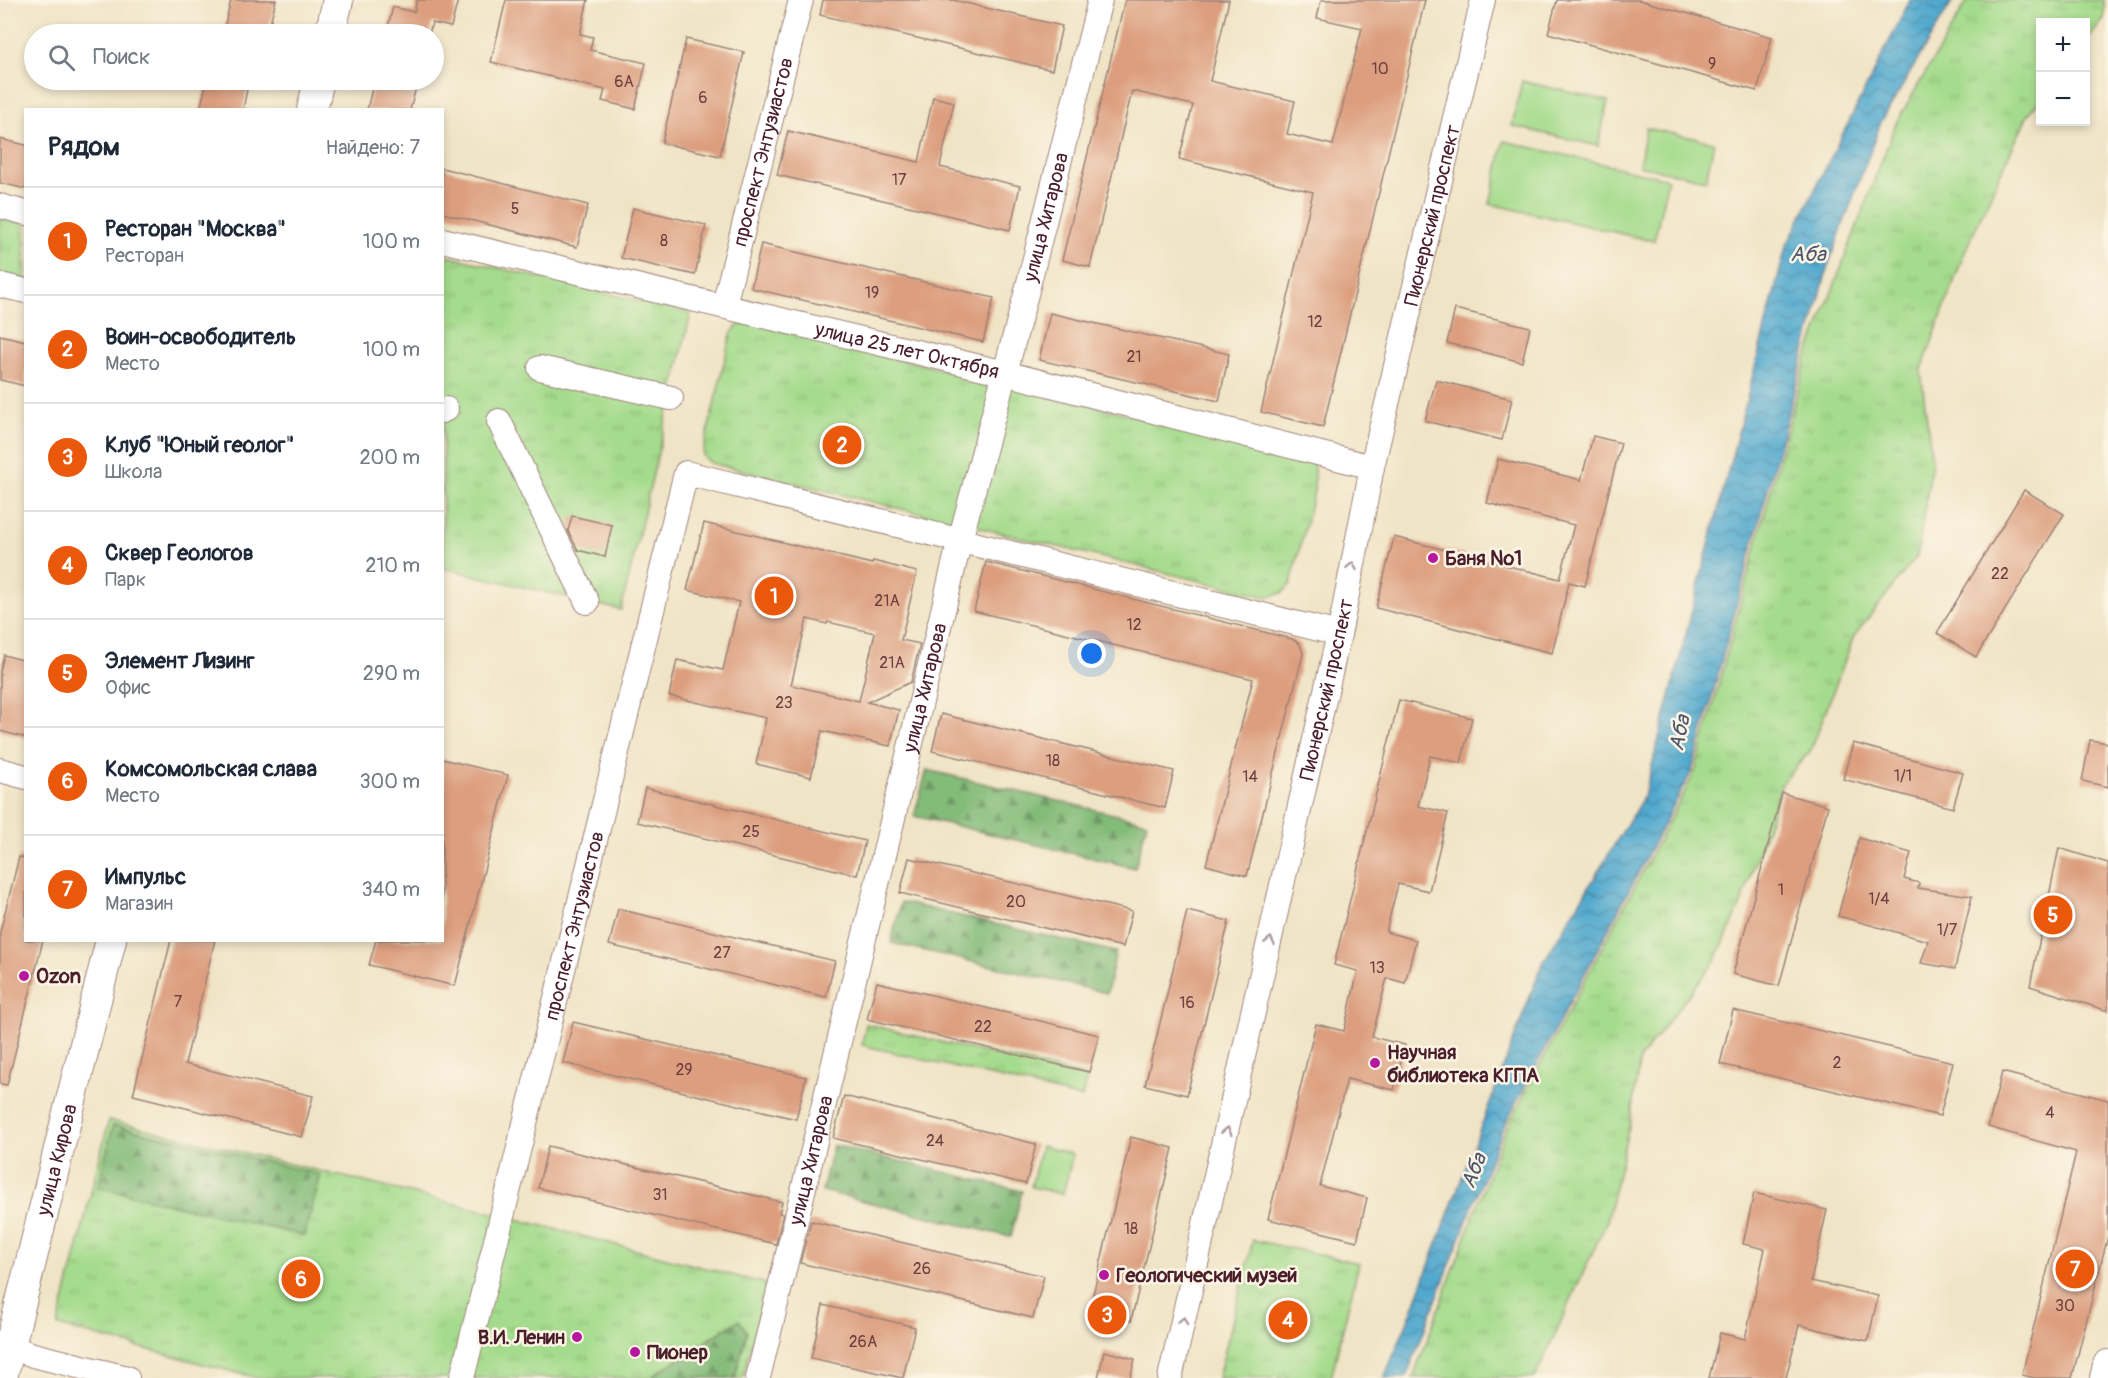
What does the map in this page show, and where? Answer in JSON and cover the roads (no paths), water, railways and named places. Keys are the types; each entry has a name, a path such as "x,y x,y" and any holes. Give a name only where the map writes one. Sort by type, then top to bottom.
{"main road":[{"path":"332,24 338,0"},
{"path":"312,108 317,90"},
{"name":"улица Кирова","path":"2,1378 5,1346 110,942"},
{"path":"2105,1378 2108,1365"}],"street":[{"name":"проспект Энтузиастов","path":"724,305 801,0"},
{"name":"улица Хитарова","path":"758,1378 960,540 1100,0"},
{"name":"Пионерский проспект","path":"1170,1378 1339,634 1372,467 1483,0"},
{"path":"0,206 24,212"},
{"name":"улица 25 лет Октября","path":"444,240 1005,373 1372,467"},
{"path":"0,285 24,291"},
{"path":"540,368 671,398"},
{"path":"498,421 587,602"},
{"name":"проспект Энтузиастов","path":"462,1378 686,473 960,540"},
{"path":"960,540 1339,634"},
{"path":"0,770 24,776"},
{"path":"5,1346 55,1361 127,1378"}],"water":[{"name":"Аба","path":"1910,0 1953,0 1881,122 1828,266 1692,771 1502,1130 1406,1378 1384,1378 1411,1313 1542,964 1644,796 1786,247"}],"place":[{"name":"Воин-освободитель","path":"842,445"},
{"name":"Баня №1","path":"1433,558"},
{"name":"Ресторан \"Москва\"","path":"774,596"},
{"name":"Элемент Лизинг","path":"2053,915"},
{"name":"Ozon","path":"24,976"},
{"name":"Научная библиотека КГПА","path":"1375,1063"},
{"name":"Импульс","path":"2075,1269"},
{"name":"Геологический музей","path":"1104,1275"},
{"name":"Комсомольская слава","path":"301,1279"},
{"name":"Клуб \"Юный геолог\"","path":"1107,1315"},
{"name":"Сквер Геологов","path":"1288,1320"},
{"name":"В.И. Ленин","path":"577,1337"},
{"name":"Пионер","path":"635,1352"}]}
